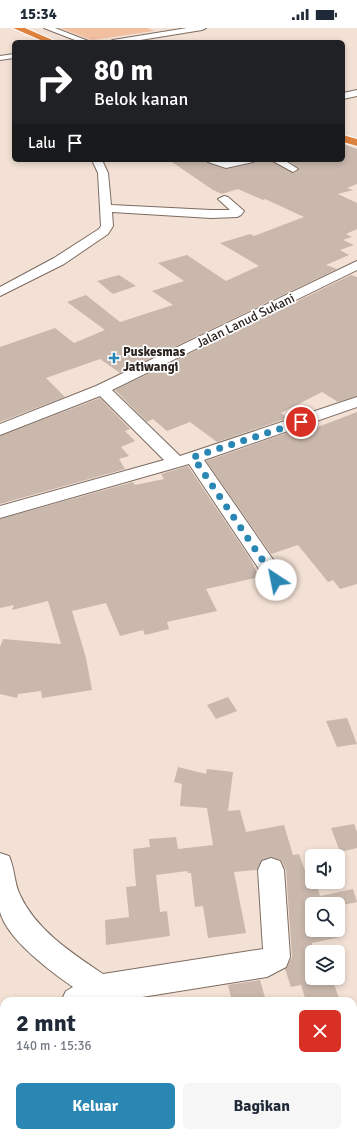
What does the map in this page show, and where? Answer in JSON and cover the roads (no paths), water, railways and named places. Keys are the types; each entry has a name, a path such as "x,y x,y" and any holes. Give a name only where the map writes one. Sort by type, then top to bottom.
{"highway":[{"path":"17,28 49,40"},
{"path":"345,139 357,143"}],"street":[{"path":"48,28 81,40"},
{"path":"155,28 164,33"},
{"path":"124,40 202,28"},
{"path":"185,30 196,36"},
{"path":"0,58 12,56"},
{"path":"345,96 357,93"},
{"path":"0,292 59,262 104,231 107,226 103,173 98,162"},
{"path":"218,162 226,165 240,162"},
{"path":"280,162 293,168"},
{"path":"105,208 211,214 237,213 238,211 224,198"},
{"name":"Jalan Lanud Sukani","path":"0,430 102,389 357,265"},
{"path":"102,389 185,460 276,580"},
{"path":"0,512 185,460 357,402"},
{"path":"0,865 6,893 15,912 43,947 74,971 94,997 266,964 272,960 277,952 271,870"}],"place":[{"name":"Puskesmas Jatiwangi","path":"114,358"}]}
